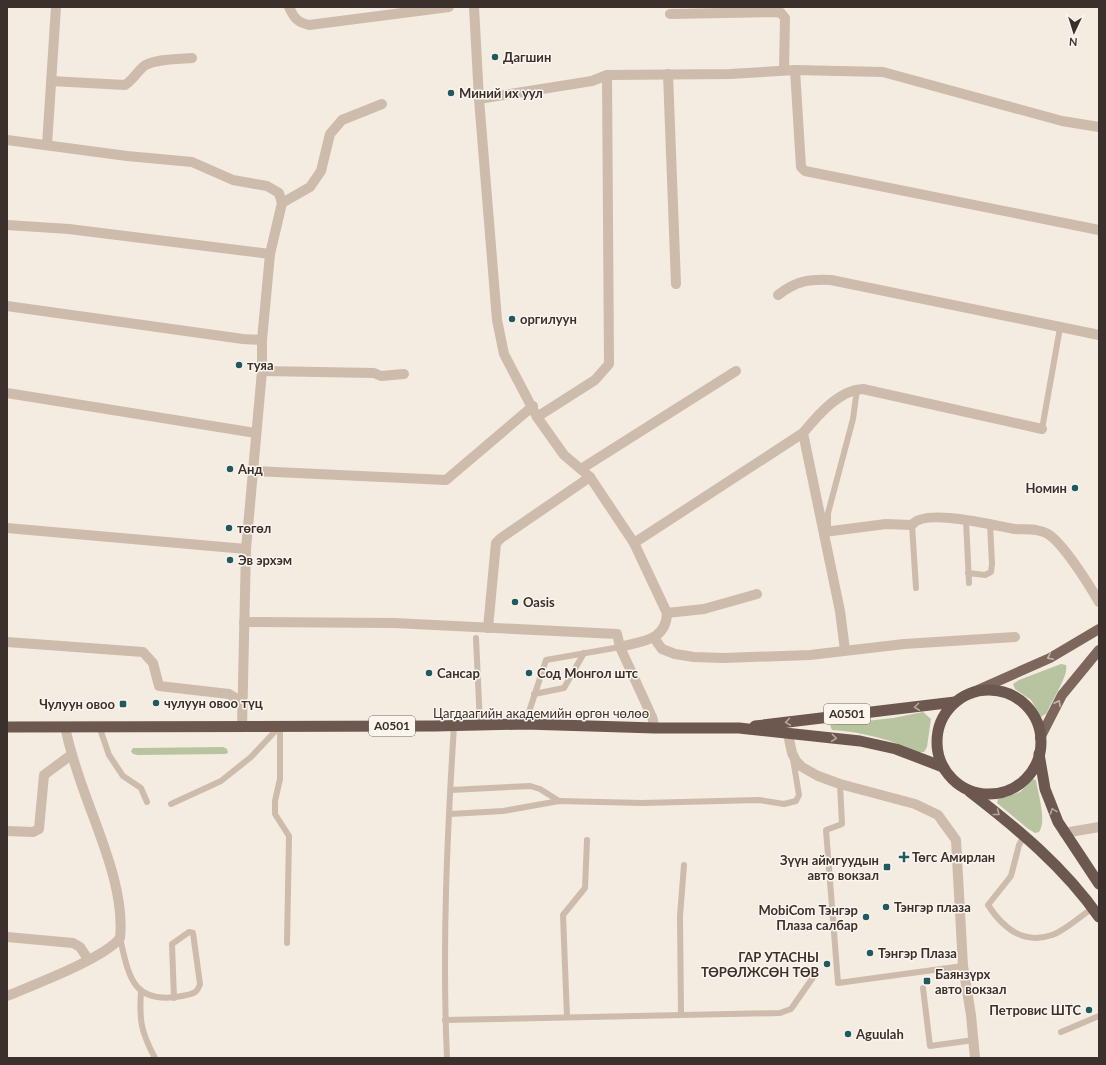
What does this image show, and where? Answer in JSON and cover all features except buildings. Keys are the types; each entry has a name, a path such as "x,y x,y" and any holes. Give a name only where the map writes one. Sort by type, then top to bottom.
{"highway":[{"name":"A0501","path":"1096,913 1076,886 1044,853 955,781 943,767 937,750 937,732 944,716 955,702 971,693 986,690 1002,692 1017,698 1028,709 1037,722 1040,738 1039,753 1045,789 1058,822 1099,884"},
{"name":"Цагдаагийн академийн өргөн чөлөө","path":"739,728 853,713 955,702"},
{"name":"Цагдаагийн академийн өргөн чөлөө","path":"7,727 454,726 525,724 655,728 739,728 860,741 896,750 943,767"},
{"name":"A0501","path":"955,781 968,789 982,793 998,793 1012,788 1024,779 1034,768 1039,753"}],"main road":[{"path":"971,693 1050,658 1099,629"},
{"path":"1040,738 1062,695 1097,652"}],"street":[{"path":"47,145 56,7"},
{"path":"289,7 294,17 300,23 308,25 449,7"},
{"path":"474,7 479,99 497,320 504,354 533,406 537,417 564,455 590,477 634,543 667,614 664,629 654,638 620,647"},
{"path":"670,14 781,13 785,18 784,70"},
{"path":"51,81 125,85 133,79 144,66 151,63 192,58"},
{"path":"479,99 592,81 607,75 730,74 784,70 883,72 1062,121 1099,127"},
{"path":"795,70 800,167 805,171 1099,230"},
{"path":"668,74 676,284"},
{"path":"537,417 595,380 609,364 607,75"},
{"path":"282,203 310,187 321,171 330,134 342,120 382,104"},
{"path":"7,140 127,156 192,162 233,180 267,186 279,193 282,203 270,254 262,340 262,371 254,471 246,549 242,727"},
{"path":"7,225 69,229 270,254"},
{"path":"778,295 790,285 810,280 831,280 1099,335"},
{"path":"7,306 243,339 262,340"},
{"path":"262,371 374,373 381,376 404,374"},
{"path":"581,469 736,371"},
{"path":"634,543 803,433 822,412 848,393 857,389 864,389 1042,429"},
{"path":"7,393 256,433"},
{"path":"254,471 446,480 533,406"},
{"path":"803,433 826,531 840,611 845,650"},
{"path":"488,628 496,543 500,538 590,477"},
{"path":"826,531 886,524 912,525 918,520 935,518 955,518 1040,531 1049,535 1089,584 1098,600"},
{"path":"7,528 246,549"},
{"path":"667,614 704,609 757,594"},
{"path":"244,622 394,623 617,634 620,647 647,704 655,728"},
{"path":"654,638 666,651 694,658 810,655 904,644 1015,637"},
{"path":"7,642 143,652 153,663 159,686 229,694 242,702"},
{"path":"7,996 88,959 111,947 120,938 118,908 112,875 71,755 65,727"},
{"path":"788,734 792,753 796,761 802,767 818,776 840,784 915,804 938,815 956,840 963,966 972,1015 975,1058"},
{"path":"7,831 33,832 39,829 44,775 71,755"},
{"path":"1064,833 1099,827"},
{"path":"7,938 73,943 80,947 88,959"}],"lane":[{"path":"1042,429 1060,328"},
{"path":"826,531 828,513 853,419 857,389"},
{"path":"966,520 968,583"},
{"path":"968,573 985,575 991,572 990,524"},
{"path":"912,525 916,588"},
{"path":"476,638 480,725"},
{"path":"525,724 546,660 620,647"},
{"path":"534,694 564,688 584,653"},
{"path":"99,726 109,755 122,776 141,788 147,802"},
{"path":"171,804 221,781 251,757 280,726"},
{"path":"280,726 280,779 275,801 275,814 289,836 288,943"},
{"path":"447,1058 445,1020 447,884 454,726"},
{"path":"450,814 503,811 559,801 642,803 759,800 784,804 796,801 799,795 792,753"},
{"path":"840,784 842,824 826,830 838,983 963,966"},
{"path":"451,790 530,786 540,789 559,801"},
{"path":"1024,836 1019,845 1011,876 988,905 994,913 1016,933 1024,938 1053,935 1096,913"},
{"path":"567,1018 562,915 585,888 587,840"},
{"path":"681,1015 680,916 684,865"},
{"path":"120,938 128,972 141,991 147,996 174,998 194,994 198,990 200,984 196,940 193,933 189,932 172,944 174,998"},
{"path":"445,1020 780,1013 791,1009 814,976"},
{"path":"923,988 930,1046 974,1040"},
{"path":"141,991 139,1012 143,1037 155,1058"},
{"path":"1061,1032 1099,1016"}],"green space":[{"path":"1061,664 1066,665 1065,675 1047,713 1041,717 1031,700 1015,689 1013,684 1019,680"},
{"path":"923,712 931,719 927,747 924,752 919,752 877,737 832,730 830,725 893,718"},
{"path":"223,747 227,749 228,753 138,755 133,754 131,751 133,748"},
{"path":"1033,779 1036,780 1042,814 1041,827 1039,832 1035,833 997,803 998,799 1020,792"}],"place":[{"name":"Дагшин","path":"495,57"},
{"name":"Миний их уул","path":"451,93"},
{"name":"оргилуун","path":"512,319"},
{"name":"туяа","path":"239,365"},
{"name":"Анд","path":"230,469"},
{"name":"Номин","path":"1075,488"},
{"name":"төгөл","path":"229,528"},
{"name":"Эв эрхэм","path":"230,560"},
{"name":"Oasis","path":"515,602"},
{"name":"Сансар","path":"429,673"},
{"name":"Сод Монгол штс","path":"529,673"},
{"name":"чулуун овоо түц","path":"156,703"},
{"name":"Чулуун овоо","path":"123,704"},
{"name":"Төгс Амирлан","path":"904,857"},
{"name":"Зүүн аймгуудын авто вокзал","path":"887,867"},
{"name":"Тэнгэр плаза","path":"886,907"},
{"name":"MobiCom Тэнгэр Плаза салбар","path":"866,917"},
{"name":"Тэнгэр Плаза","path":"870,953"},
{"name":"ГАР УТАСНЫ ТӨРӨЛЖСӨН ТӨВ","path":"827,964"},
{"name":"Баянзүрх авто вокзал","path":"927,981"},
{"name":"Петровис ШТС","path":"1089,1010"},
{"name":"Aguulah","path":"848,1034"}]}
